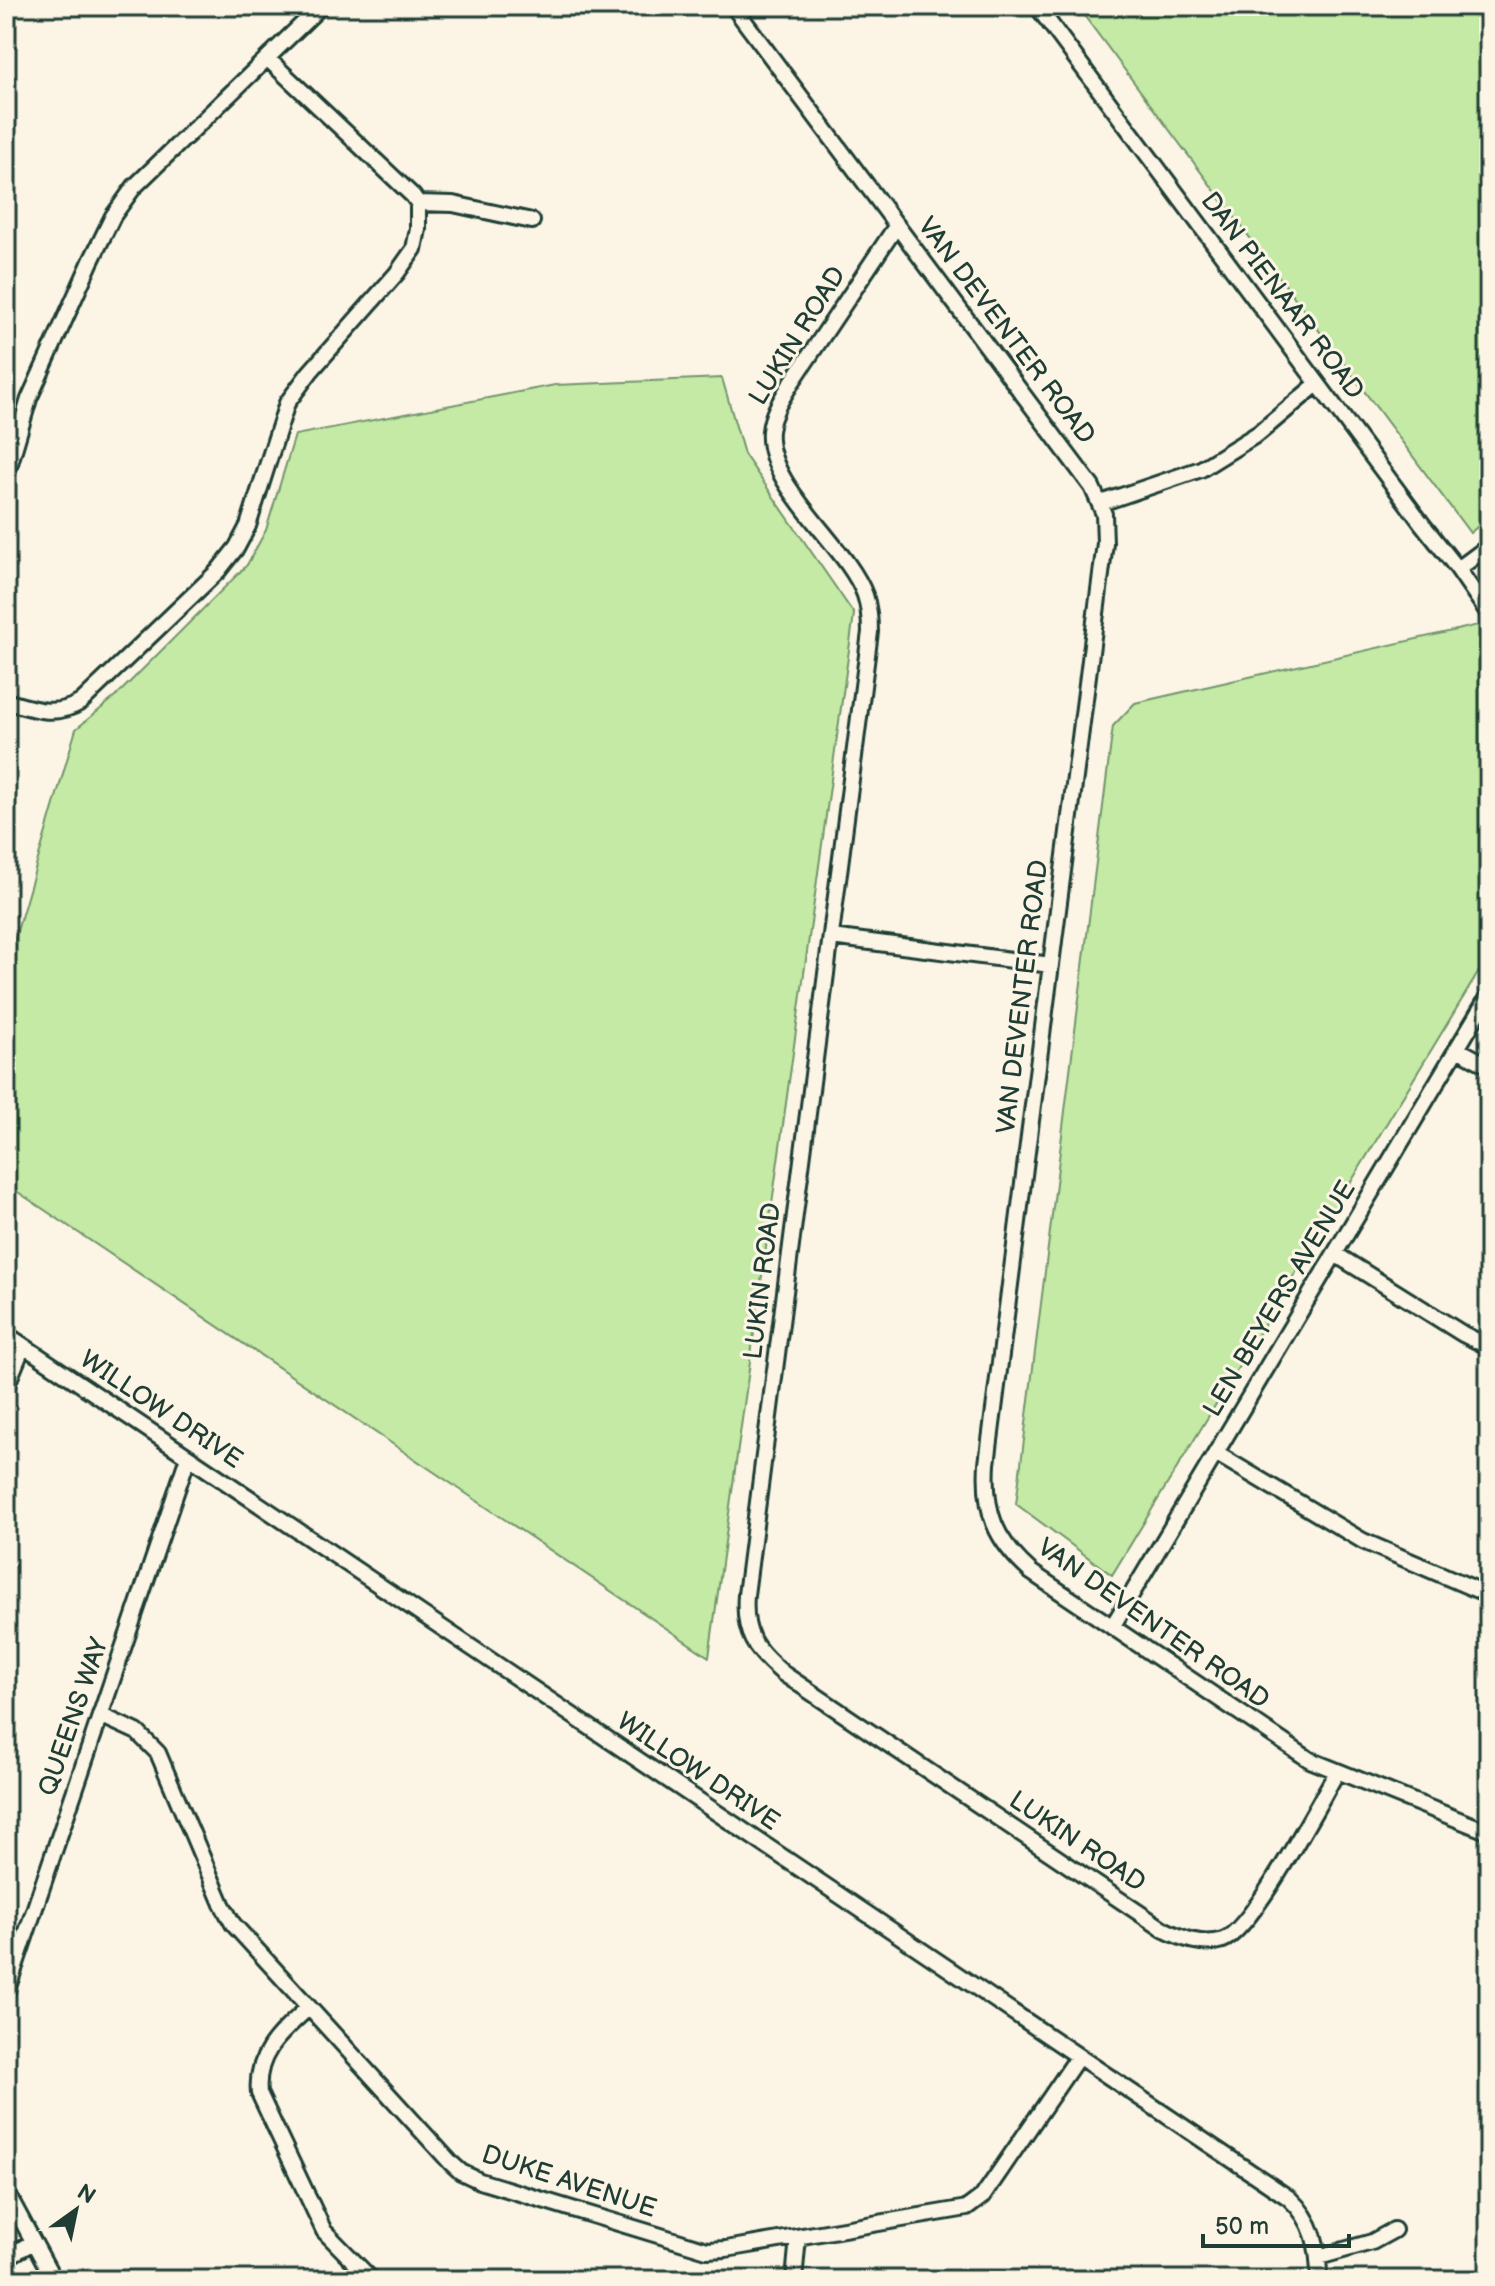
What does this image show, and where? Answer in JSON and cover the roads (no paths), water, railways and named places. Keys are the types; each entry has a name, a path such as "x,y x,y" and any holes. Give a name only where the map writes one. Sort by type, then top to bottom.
{"street":[{"path":"6,477 29,399 117,209 134,187 321,6"},
{"name":"DAN PIENAAR ROAD","path":"1037,6 1489,614"},
{"name":"VAN DEVENTER ROAD","path":"740,8 1092,487 1101,503 1106,523 987,1464 987,1501 993,1521 1014,1557 1031,1572 1293,1749 1337,1772 1489,1832"},
{"path":"268,59 418,203 453,204 532,221"},
{"path":"6,701 54,712 81,702 230,556 252,516 287,403 409,258 417,240 418,203"},
{"name":"LUKIN ROAD","path":"897,225 784,395 772,417 770,433 778,469 865,595 870,632 746,1595 746,1624 753,1643 784,1674 1163,1929 1187,1940 1223,1940 1240,1927 1337,1772"},
{"path":"1101,503 1201,469 1259,433 1317,384"},
{"path":"1458,569 1489,546"},
{"path":"831,937 1051,965"},
{"name":"LEN BEYERS AVENUE","path":"1112,1627 1489,995"},
{"path":"1457,1049 1489,1066"},
{"path":"1335,1254 1489,1347"},
{"name":"WILLOW DRIVE","path":"6,1334 1289,2198 1310,2224 1319,2257 1319,2280"},
{"path":"6,1387 23,1346"},
{"path":"1217,1454 1377,1549 1489,1595"},
{"name":"QUEENS WAY","path":"6,1993 188,1457"},
{"name":"DUKE AVENUE","path":"100,1715 137,1732 155,1748 227,1915 465,2175 707,2250 798,2237 973,2204 992,2183 1078,2057"},
{"path":"309,2007 278,2035 266,2052 258,2078 261,2101 324,2231 372,2280"},
{"path":"6,2191 54,2280"},
{"path":"1319,2257 1372,2242 1394,2230"},
{"path":"794,2280 798,2237"},
{"path":"6,2258 33,2242"}]}
